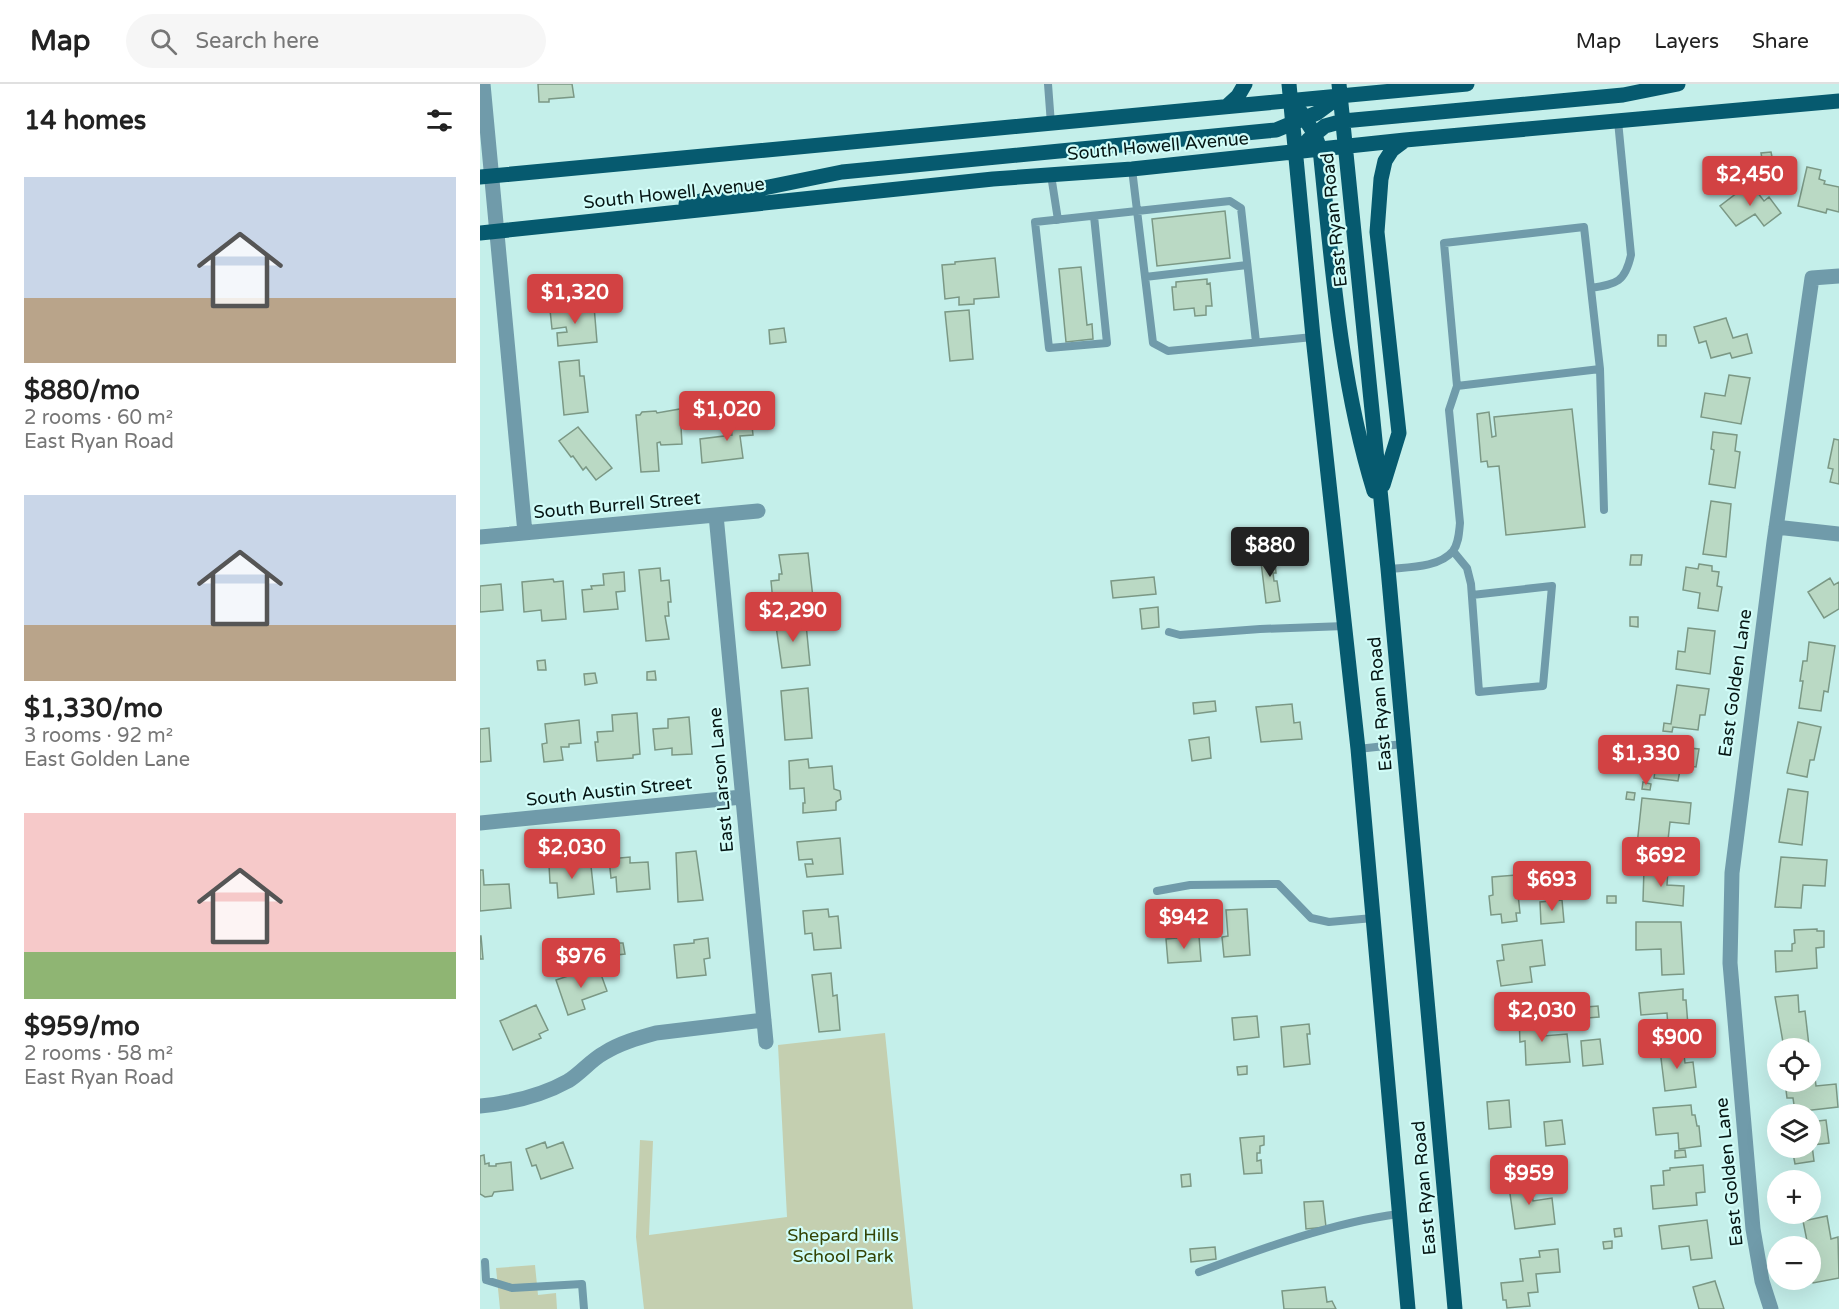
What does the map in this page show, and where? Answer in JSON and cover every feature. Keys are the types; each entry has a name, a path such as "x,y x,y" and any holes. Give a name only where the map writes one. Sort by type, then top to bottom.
{"main road":[{"path":"1227,106 1238,96 1245,84"},
{"name":"East Ryan Road","path":"1290,84 1291,100 1300,121 1296,152 1313,337 1358,749 1408,1309"},
{"name":"South Howell Avenue","path":"486,177 1291,100 1340,90 1467,84"},
{"path":"1296,152 1314,133 1325,126 1343,121 1623,95 1678,84"},
{"path":"624,218 725,194 842,172 1276,130 1317,113 1340,90"},
{"name":"East Ryan Road","path":"1340,90 1381,491 1455,1309"},
{"name":"South Howell Avenue","path":"480,233 981,180 1132,169 1405,140 1839,101"},
{"path":"1300,121 1314,133 1320,150 1339,323 1363,455 1383,519"},
{"path":"1381,491 1399,433 1377,232 1385,161 1392,150 1405,140"}],"street":[{"path":"483,84 486,177 496,232 525,533"},
{"name":"East Golden Lane","path":"1770,1309 1762,1281 1753,1229 1730,963 1732,873 1776,527 1812,278 1839,276"},
{"name":"South Burrell Street","path":"480,537 758,511"},
{"name":"East Larson Lane","path":"716,515 766,1042"},
{"path":"1776,527 1839,534"},
{"name":"South Austin Street","path":"480,823 742,798"},
{"path":"480,1106 515,1101 551,1088 568,1080 603,1053 639,1037 764,1020"}],"lane":[{"path":"1048,84 1051,124"},
{"path":"1591,288 1612,285 1622,279 1628,269 1631,255 1618,120"},
{"path":"1132,169 1153,343 1168,351 1313,337"},
{"path":"1051,175 1058,220"},
{"path":"1094,216 1107,343 1049,348 1035,222 1230,201 1241,208 1256,342"},
{"path":"1388,569 1428,564 1442,559 1453,551 1458,540 1460,523 1449,410 1457,386 1444,243 1584,227 1600,369 1604,510"},
{"path":"1145,277 1247,265"},
{"path":"1457,386 1600,369"},
{"path":"1453,551 1467,568 1472,595 1479,692 1544,686 1552,586 1472,595"},
{"path":"1169,632 1180,635 1345,626"},
{"path":"1358,749 1403,744"},
{"path":"1157,891 1190,885 1278,884 1311,918 1329,922 1373,918"},
{"path":"1199,1272 1249,1254 1368,1218 1399,1214"},
{"path":"485,1262 486,1280 512,1288 582,1284 584,1309"}],"green space":[{"name":"Shepard Hills School Park","path":"885,1033 913,1309 644,1309 636,1237 640,1140 653,1141 649,1235 787,1217 778,1045"},
{"path":"535,1265 538,1295 556,1293 557,1309 500,1309 496,1268"}],"building":[{"path":"538,84 572,84 574,97 539,102"},
{"path":"1771,152 1773,162 1763,164 1761,153"},
{"path":"1807,167 1821,170 1819,179 1825,181 1824,184 1839,187 1839,212 1827,209 1826,213 1798,206"},
{"path":"1750,183 1764,201 1769,197 1781,213 1764,226 1755,214 1736,226 1720,206"},
{"path":"1225,211 1230,258 1157,266 1152,219"},
{"path":"995,258 999,297 974,299 974,304 959,305 959,297 945,299 942,265"},
{"path":"1081,267 1087,325 1092,324 1093,339 1066,342 1059,269"},
{"path":"1207,279 1207,284 1210,283 1212,306 1206,306 1206,315 1195,316 1194,308 1174,310 1172,287 1176,287 1176,282"},
{"path":"594,306 597,342 558,346 557,333 567,332 566,327 552,329 550,310"},
{"path":"969,310 973,359 950,361 945,312"},
{"path":"1726,318 1733,338 1747,334 1752,353 1732,358 1730,353 1711,358 1706,341 1699,343 1694,327"},
{"path":"784,328 786,342 770,344 769,330"},
{"path":"1658,335 1666,335 1666,346 1658,346"},
{"path":"579,360 580,376 584,376 588,412 564,415 559,362"},
{"path":"1729,375 1750,378 1741,424 1701,417 1705,393 1725,396"},
{"path":"680,409 682,444 661,445 660,442 657,443 659,471 641,472 636,415 642,412 656,411 657,413"},
{"path":"1572,409 1585,527 1506,535 1499,466 1488,467 1487,461 1481,462 1477,414 1489,412 1492,437 1496,436 1494,417"},
{"path":"751,416 753,435 740,436 743,458 702,463 700,439 732,435 730,419"},
{"path":"578,427 612,468 596,480 586,467 583,470 559,441"},
{"path":"1713,432 1737,435 1735,451 1740,452 1735,488 1709,484 1714,450 1711,449"},
{"path":"1834,439 1839,440 1839,484 1830,482 1833,469 1828,468"},
{"path":"1711,501 1731,504 1726,557 1703,554"},
{"path":"1274,552 1276,573 1273,573 1274,581 1277,581 1280,601 1266,603 1260,554"},
{"path":"808,553 813,598 773,602 771,581 779,580 779,574 782,574 779,555"},
{"path":"1631,555 1642,555 1641,565 1630,565"},
{"path":"1699,564 1712,566 1712,571 1719,572 1717,586 1722,587 1718,611 1698,608 1700,593 1683,590 1686,567 1698,569"},
{"path":"660,568 661,581 669,580 671,602 668,602 669,616 665,616 669,639 646,641 639,570"},
{"path":"624,572 625,591 616,592 618,609 584,612 582,590 592,589 591,586 604,585 603,574"},
{"path":"1154,577 1156,594 1113,598 1111,581"},
{"path":"1830,578 1834,585 1839,582 1839,609 1824,618 1808,592"},
{"path":"553,579 554,582 563,581 566,619 542,621 541,610 524,612 522,582"},
{"path":"501,584 503,610 480,612 480,586"},
{"path":"1158,607 1159,627 1142,629 1140,609"},
{"path":"795,617 796,625 806,624 810,665 782,668 775,619"},
{"path":"1630,617 1638,617 1638,627 1630,626"},
{"path":"1688,628 1715,631 1710,674 1676,669 1678,651 1685,652"},
{"path":"1809,642 1835,646 1828,692 1824,691 1821,711 1799,708 1803,661 1807,661"},
{"path":"545,660 546,670 538,670 537,661"},
{"path":"655,671 656,680 647,680 647,672"},
{"path":"595,673 597,683 585,685 584,674"},
{"path":"1677,685 1709,689 1705,715 1700,715 1698,730 1673,727 1672,732 1663,731 1664,723 1671,724"},
{"path":"808,688 812,738 785,740 781,691"},
{"path":"1215,701 1216,711 1194,714 1193,703"},
{"path":"1292,704 1294,723 1300,722 1302,739 1261,742 1256,707"},
{"path":"637,713 640,754 633,755 633,758 597,761 595,742 598,742 597,732 613,731 612,715"},
{"path":"689,717 692,754 672,755 672,748 655,750 653,729 668,728 668,719"},
{"path":"579,720 581,743 561,747 563,760 544,762 542,744 547,743 545,724"},
{"path":"1798,722 1821,727 1814,760 1810,760 1807,777 1787,773"},
{"path":"489,728 491,761 480,762 480,729"},
{"path":"1209,737 1211,758 1192,761 1189,740"},
{"path":"1659,745 1699,749 1696,767 1681,765 1678,781 1654,778"},
{"path":"808,759 809,768 832,766 834,789 840,791 841,799 836,802 836,810 803,813 804,788 790,789 789,761"},
{"path":"1643,782 1651,784 1650,790 1642,789"},
{"path":"1788,789 1808,792 1802,845 1779,842"},
{"path":"1627,792 1635,793 1634,800 1626,799"},
{"path":"1642,798 1691,803 1689,824 1670,822 1667,849 1637,845"},
{"path":"840,838 843,874 807,877 805,864 813,864 812,859 799,860 797,842"},
{"path":"696,851 703,900 678,902 676,853"},
{"path":"630,857 630,863 648,862 650,889 617,892 616,877 611,878 609,859"},
{"path":"1781,857 1827,860 1825,886 1803,885 1801,908 1775,907"},
{"path":"573,863 573,868 591,866 594,894 558,898 557,883 550,883 549,865"},
{"path":"1644,868 1668,869 1667,885 1684,886 1683,906 1643,901"},
{"path":"480,870 483,870 484,885 509,884 511,908 480,911"},
{"path":"1558,872 1559,880 1547,881 1547,873"},
{"path":"1516,875 1520,913 1516,913 1517,921 1502,923 1501,914 1491,915 1489,896 1493,895 1492,877"},
{"path":"1607,896 1616,896 1616,903 1607,903"},
{"path":"1562,900 1564,922 1541,924 1540,902"},
{"path":"828,909 829,917 838,916 841,948 814,950 812,933 805,934 803,911"},
{"path":"1247,909 1250,955 1224,957 1222,937 1228,936 1226,910"},
{"path":"1636,922 1681,922 1684,974 1662,975 1661,949 1636,950"},
{"path":"1817,929 1817,931 1824,931 1824,947 1816,948 1817,968 1776,972 1775,951 1792,951 1792,944 1795,943 1794,930"},
{"path":"481,936 483,959 480,959"},
{"path":"1199,936 1201,961 1168,963 1166,939"},
{"path":"708,938 710,958 704,959 706,975 677,978 674,945 694,943 694,940"},
{"path":"1542,940 1545,965 1530,967 1532,982 1501,986 1497,961 1504,960 1502,945"},
{"path":"606,942 608,953 599,954 598,944"},
{"path":"616,943 623,943 625,954 617,955"},
{"path":"598,966 607,991 582,1000 585,1009 568,1015 556,980"},
{"path":"831,973 833,996 837,995 840,1030 819,1032 812,975"},
{"path":"1683,989 1688,1026 1668,1028 1667,1013 1641,1015 1639,993"},
{"path":"1798,995 1799,1012 1805,1011 1808,1038 1782,1038 1775,997"},
{"path":"536,1005 548,1030 539,1034 541,1038 513,1050 500,1021"},
{"path":"1598,1006 1599,1017 1587,1018 1586,1007"},
{"path":"1542,1015 1543,1036 1567,1034 1570,1062 1526,1065 1525,1041 1520,1042 1519,1017"},
{"path":"1257,1016 1259,1037 1234,1040 1232,1018"},
{"path":"1309,1024 1310,1034 1307,1034 1310,1064 1284,1067 1281,1027"},
{"path":"1600,1039 1603,1064 1583,1066 1581,1041"},
{"path":"1683,1047 1685,1063 1693,1062 1696,1087 1665,1091 1660,1050"},
{"path":"1247,1066 1247,1074 1238,1075 1237,1067"},
{"path":"1836,1084 1838,1107 1821,1109 1821,1104 1794,1104 1793,1098 1787,1098 1786,1092 1821,1092 1821,1086"},
{"path":"1509,1100 1511,1127 1489,1129 1487,1102"},
{"path":"1691,1105 1692,1115 1695,1115 1697,1126 1699,1126 1701,1146 1679,1149 1678,1133 1656,1135 1653,1108"},
{"path":"1562,1120 1565,1144 1546,1146 1544,1122"},
{"path":"1826,1120 1829,1143 1821,1144 1821,1121"},
{"path":"1264,1136 1264,1145 1260,1146 1260,1153 1257,1153 1257,1161 1261,1160 1262,1173 1244,1174 1240,1138"},
{"path":"545,1142 547,1148 563,1142 573,1168 541,1179 536,1165 532,1166 526,1149"},
{"path":"1685,1150 1686,1157 1675,1158 1675,1151"},
{"path":"484,1155 485,1164 489,1163 489,1166 511,1162 513,1190 494,1192 492,1196 485,1197 480,1194 480,1156"},
{"path":"1794,1158 1814,1158 1814,1161 1795,1164"},
{"path":"1703,1165 1705,1192 1696,1193 1697,1205 1653,1209 1651,1186 1664,1185 1663,1171 1670,1170 1670,1168"},
{"path":"1190,1174 1191,1186 1182,1187 1181,1175"},
{"path":"1530,1177 1533,1201 1552,1198 1555,1224 1515,1229 1508,1180"},
{"path":"1323,1201 1326,1227 1306,1229 1304,1202"},
{"path":"1827,1216 1831,1239 1838,1237 1839,1278 1821,1281 1821,1236 1806,1236 1804,1224 1821,1224 1821,1217"},
{"path":"1707,1220 1712,1258 1691,1260 1689,1246 1662,1249 1659,1226"},
{"path":"1621,1228 1622,1236 1615,1237 1614,1229"},
{"path":"1612,1241 1612,1248 1604,1249 1603,1242"},
{"path":"1215,1247 1216,1259 1191,1262 1190,1249"},
{"path":"1558,1249 1560,1272 1536,1274 1538,1292 1528,1293 1530,1306 1507,1308 1506,1300 1503,1300 1501,1283 1523,1281 1520,1259 1540,1257 1539,1251"},
{"path":"1715,1281 1724,1309 1699,1309 1693,1287"},
{"path":"1325,1287 1327,1302 1332,1301 1336,1309 1284,1309 1282,1291"}]}
